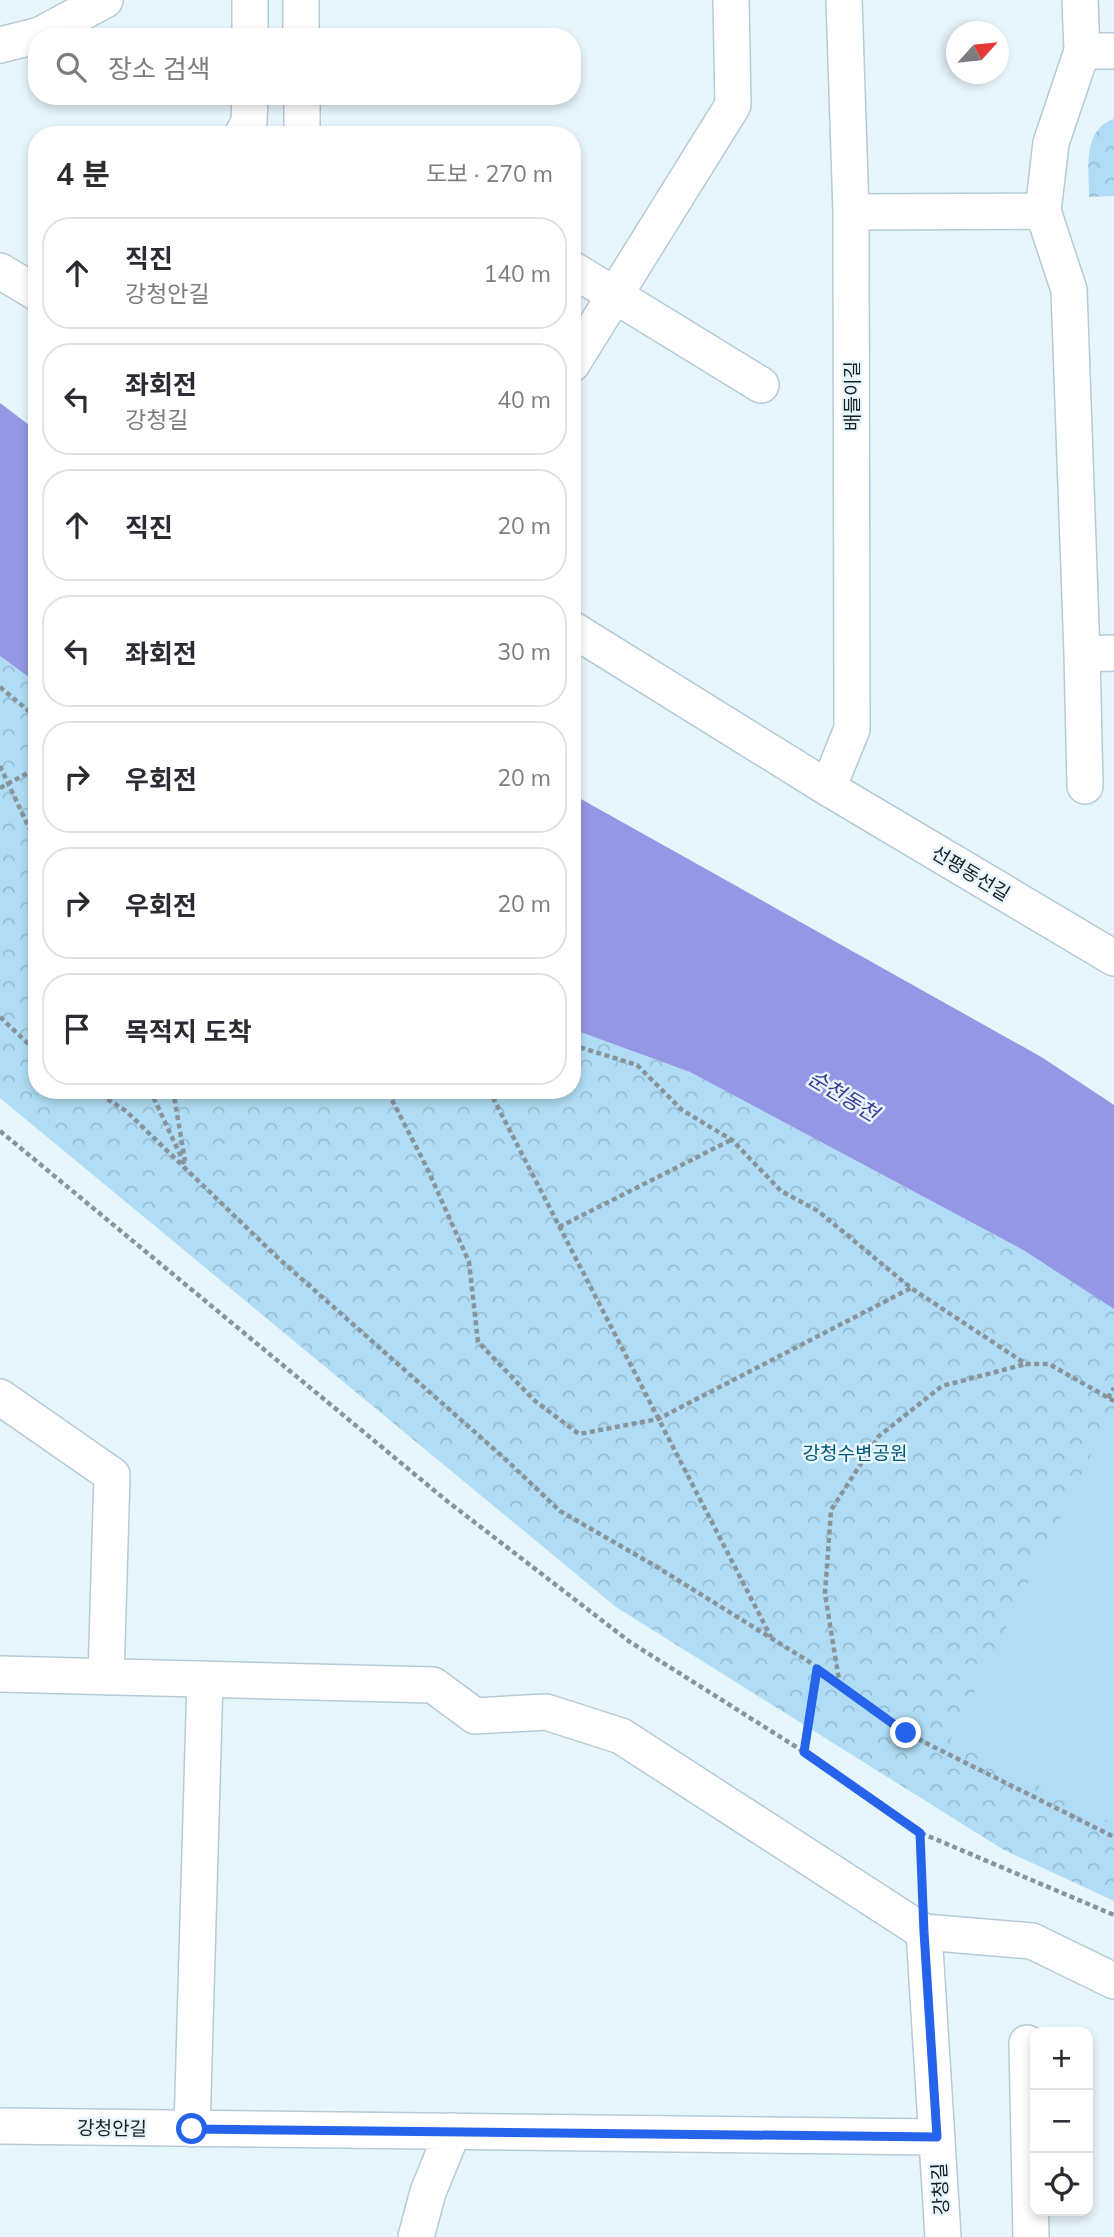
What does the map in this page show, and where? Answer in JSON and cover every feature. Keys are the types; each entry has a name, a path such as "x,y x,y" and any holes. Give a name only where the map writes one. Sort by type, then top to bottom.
{"street":[{"path":"53,28 105,0"},
{"path":"250,0 250,28"},
{"path":"301,0 302,28"},
{"path":"581,350 733,105 731,0"},
{"name":"배들이길","path":"828,788 852,729 851,212 844,0"},
{"path":"1080,0 1098,51 1051,143 1043,211 1069,290 1098,653 1085,786"},
{"path":"0,45 28,38"},
{"path":"247,126 250,105"},
{"path":"302,105 302,126"},
{"path":"851,212 1043,211"},
{"path":"0,271 28,288"},
{"path":"581,274 761,384"},
{"name":"선평동선길","path":"581,635 828,788 1114,958"},
{"path":"0,1397 112,1475 106,1676"},
{"path":"0,1674 433,1685 475,1716 545,1712 621,1736 924,1932 1032,1941 1114,1981"},
{"path":"192,2129 205,1679"},
{"name":"강청길","path":"924,1932 943,2237"},
{"path":"1027,2043 1031,2237"},
{"name":"강청안길","path":"0,2126 937,2137"},
{"path":"416,2237 428,2192 453,2132"}],"path":[{"path":"0,687 28,710"},
{"path":"0,766 28,825"},
{"path":"0,788 28,773"},
{"path":"0,1017 28,1043"},
{"path":"581,1048 637,1065 682,1110 732,1140 781,1191 818,1211 911,1289 1026,1364"},
{"path":"107,1099 126,1111 278,1258 503,1457 560,1511 652,1564 772,1639 906,1733 1114,1837"},
{"path":"154,1099 187,1169"},
{"path":"175,1099 187,1169"},
{"path":"392,1099 469,1262 478,1342 535,1401 579,1434 658,1419 911,1289"},
{"path":"494,1099 772,1639"},
{"path":"0,1131 458,1509 630,1642 804,1752 920,1833 1114,1915"},
{"path":"559,1227 732,1140"},
{"path":"840,1686 825,1594 831,1510 879,1436 942,1386 1026,1364 1049,1364 1114,1401"},
{"path":"1108,1398 1114,1388"},
{"path":"804,1752 817,1669"},
{"path":"920,1833 924,1932"}],"green space":[{"path":"1114,119 1114,196 1089,197 1088,163 1092,141 1104,124"},
{"name":"강청수변공원","path":"0,656 28,676 28,1099 581,1099 581,1032 690,1072 1034,1256 1114,1308 1114,1901 1004,1850 616,1607 0,1098"},
{"path":"1111,1414 1114,1415 1114,1824 950,1741"}],"water":[{"path":"0,403 28,424 28,676 0,656"},
{"name":"순천동천","path":"581,799 1043,1058 1114,1105 1114,1309 1025,1251 690,1072 581,1032"}],"route":[{"path":"192,2129 937,2137 920,1833 804,1752 817,1669 906,1733"}]}
